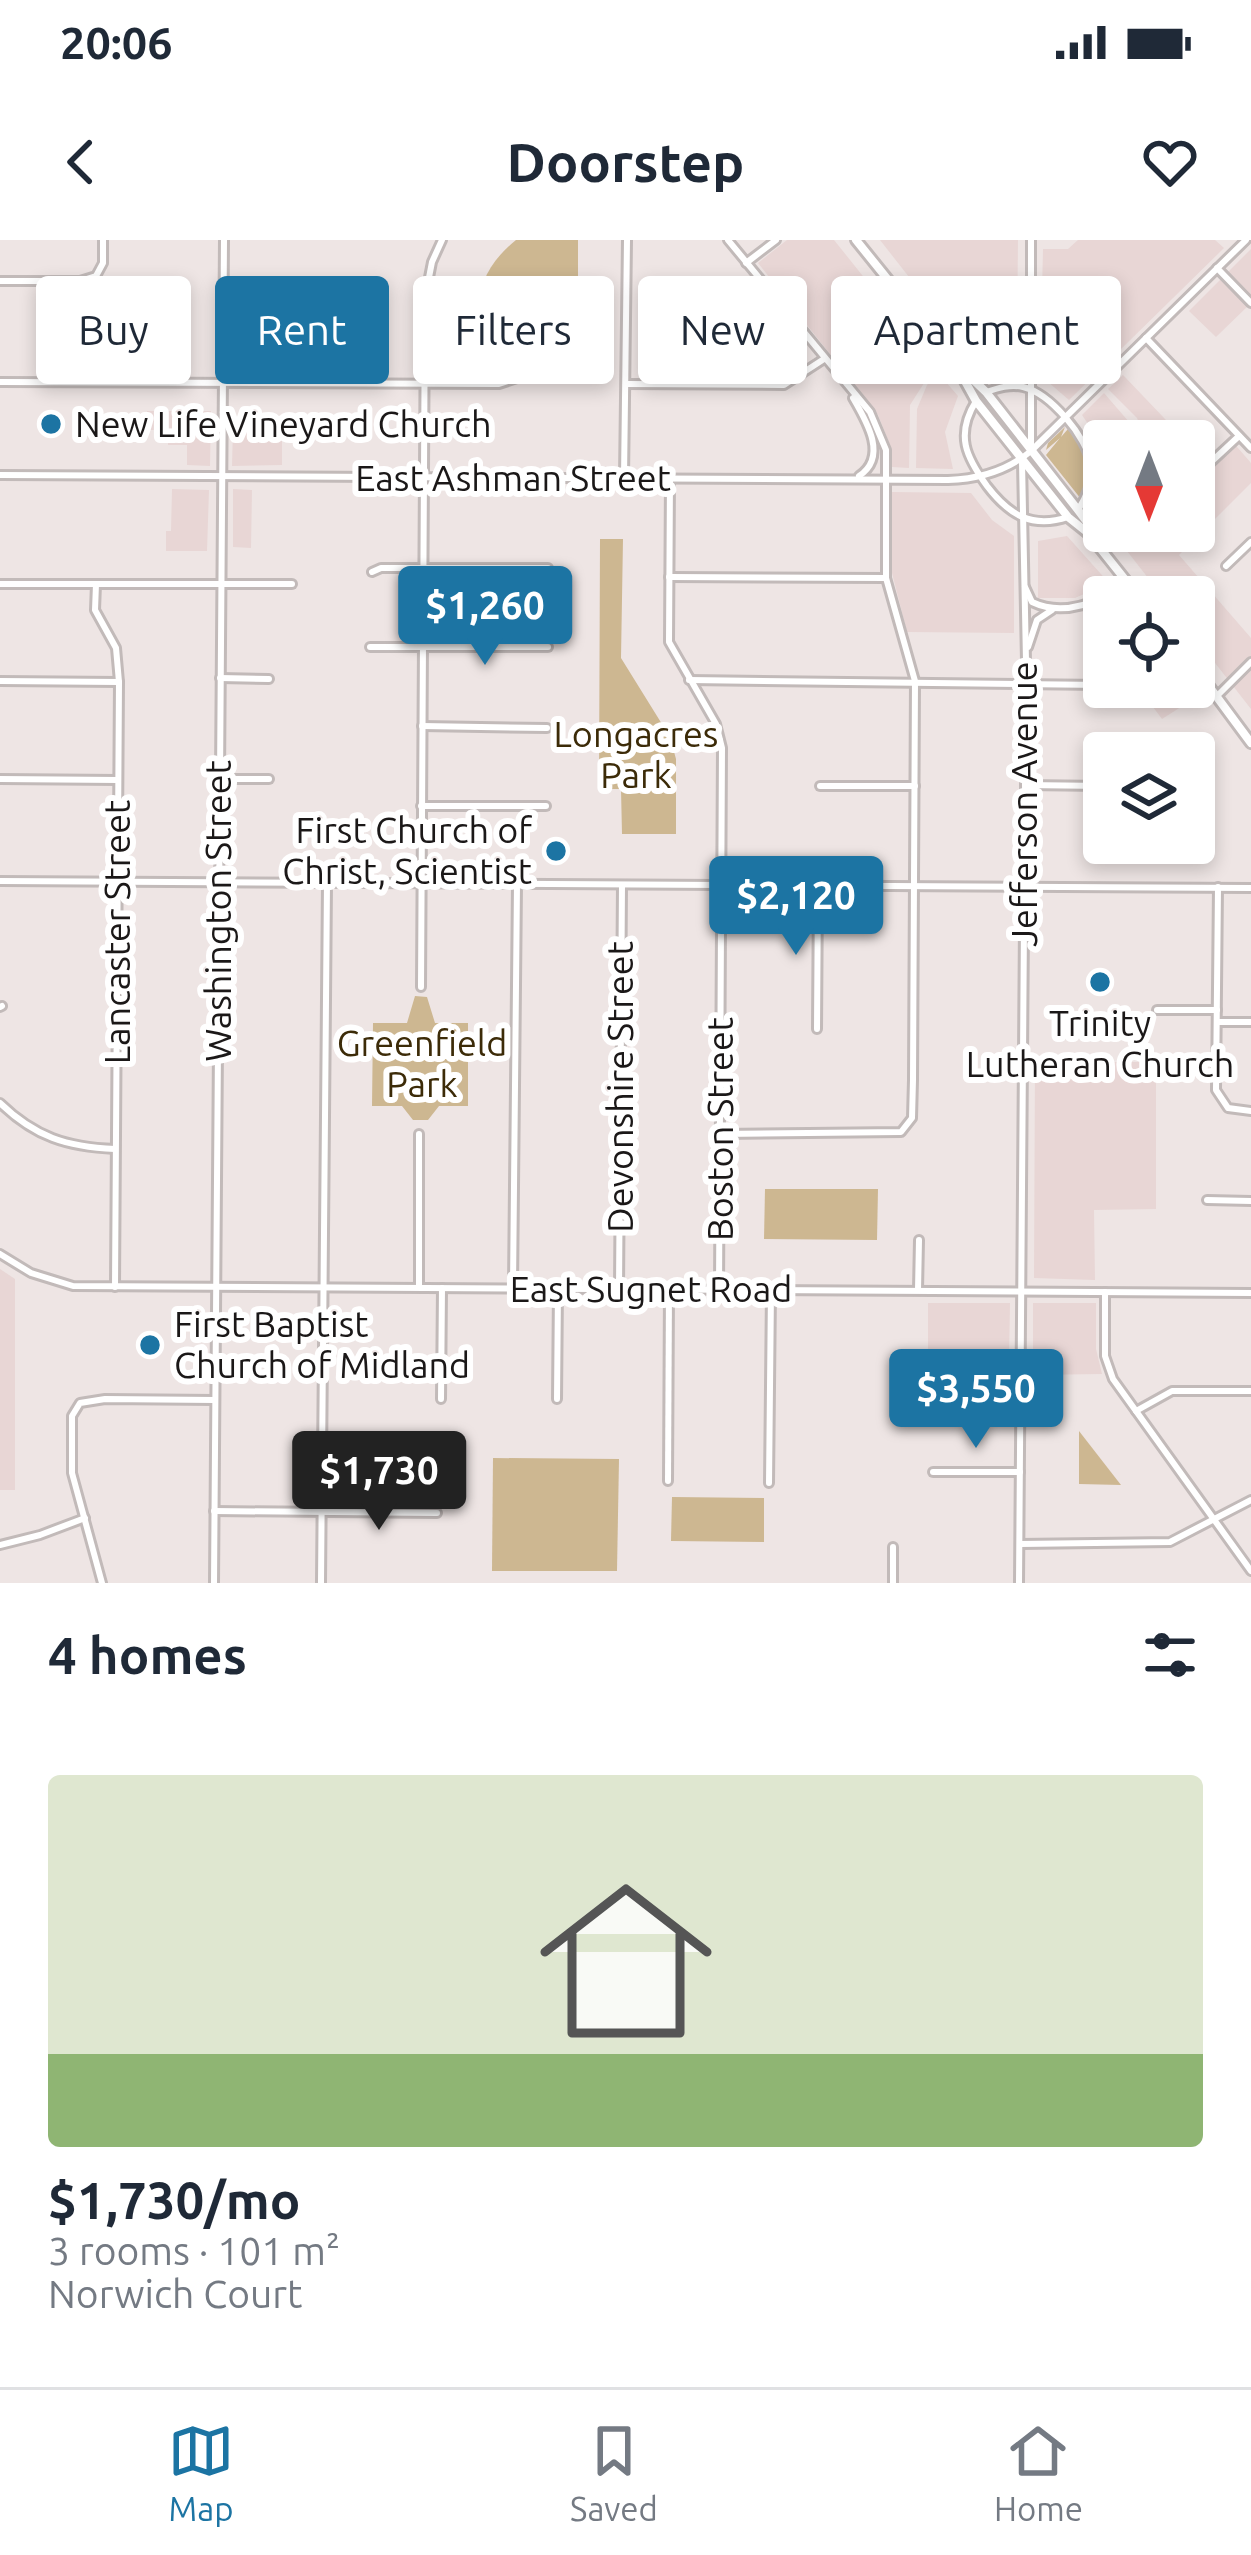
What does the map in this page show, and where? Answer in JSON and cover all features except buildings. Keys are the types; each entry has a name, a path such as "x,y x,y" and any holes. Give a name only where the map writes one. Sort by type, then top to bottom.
{"main road":[{"path":"856,240 885,276"},
{"path":"967,384 1083,530"},
{"path":"977,384 1083,517"},
{"path":"1104,552 1123,576"},
{"path":"1215,692 1251,743"}],"street":[{"path":"0,281 80,281 96,276 103,263 103,240"},
{"name":"Washington Street","path":"224,240 224,276"},
{"path":"429,276 442,240"},
{"path":"624,478 627,240"},
{"path":"721,1134 890,1134 909,1126 914,886 915,681 886,578 882,432 728,240"},
{"path":"746,263 776,240"},
{"path":"1030,240 1030,276"},
{"name":"East Ashman Street","path":"0,475 980,477 1030,451 1234,246 1246,240"},
{"path":"1217,268 1251,303"},
{"path":"1146,338 1251,448"},
{"path":"626,384 784,385 824,359"},
{"path":"0,382 215,382"},
{"name":"Washington Street","path":"214,1583 223,384"},
{"path":"421,987 424,384"},
{"path":"1030,451 1031,384"},
{"path":"846,385 866,422 874,455 870,468 852,479"},
{"path":"986,392 1016,385 1031,389 1080,439 1091,464 1090,487 1078,510"},
{"path":"976,401 965,421 963,440 980,477 1008,511 1026,520 1068,517"},
{"path":"1215,458 1239,436"},
{"name":"Jefferson Avenue","path":"1018,1583 1026,661 1022,458"},
{"name":"Boston Street","path":"670,478 669,642 716,724 722,748 718,1290"},
{"path":"1226,566 1251,542"},
{"path":"372,572 381,568 548,568"},
{"path":"669,577 886,578"},
{"path":"0,584 292,584"},
{"name":"Lancaster Street","path":"96,584 95,610 116,648 119,682 115,1286"},
{"path":"1025,586 1034,604 1061,608"},
{"path":"1026,661 1037,620 1083,602"},
{"path":"370,646 548,647"},
{"path":"1217,695 1251,662"},
{"path":"220,678 269,679"},
{"path":"689,680 1083,684"},
{"path":"0,682 119,682"},
{"path":"422,726 547,728"},
{"path":"0,779 118,780"},
{"path":"220,779 268,779"},
{"path":"820,785 914,786"},
{"path":"1025,785 1083,786"},
{"path":"421,806 545,806"},
{"path":"0,881 1251,888"},
{"path":"321,1583 327,883"},
{"path":"513,1289 517,884"},
{"name":"Devonshire Street","path":"619,1289 622,885"},
{"path":"817,1029 818,886"},
{"path":"1218,887 1218,1096 1228,1108 1251,1111"},
{"path":"1157,1010 1217,1010"},
{"path":"1217,1022 1251,1022"},
{"path":"0,1103 26,1126 56,1142 116,1149"},
{"path":"418,1288 419,1134"},
{"path":"1207,1199 1251,1201"},
{"path":"918,1290 919,1240"},
{"name":"East Sugnet Road","path":"0,1253 46,1279 73,1286 1251,1293"},
{"path":"441,1399 442,1288"},
{"path":"557,1289 557,1399"},
{"path":"668,1481 669,1289"},
{"path":"769,1483 771,1290"},
{"path":"1105,1292 1107,1366 1251,1571"},
{"path":"1136,1411 1172,1391 1251,1391"},
{"path":"102,1583 72,1473 72,1416 80,1403 215,1400"},
{"path":"932,1472 1020,1472"},
{"path":"1019,1544 1170,1542 1251,1500"},
{"path":"214,1511 437,1513"},
{"path":"0,1545 85,1518"},
{"path":"892,1583 893,1547"}],"shaded area":[{"path":"787,240 834,240 863,276 831,276 831,355 807,325 807,276 768,276 758,263"},
{"path":"880,240 1018,240 1018,276 908,276"},
{"path":"1078,240 1215,240 1224,248 1121,349 1121,276 1042,276 1043,249 1068,249"},
{"path":"1251,249 1251,303 1216,337 1189,311"},
{"path":"1121,377 1166,420 1138,420 1108,389 1121,384"},
{"path":"854,384 923,384 910,405 909,468 892,467 890,445 878,415"},
{"path":"948,384 958,396 945,432 953,469 916,468 917,409 927,385"},
{"path":"1050,384 1085,384 1069,400"},
{"path":"1104,393 1127,420 1085,420 1082,415"},
{"path":"147,411 211,411 210,466 187,465 187,445 168,445 168,430 147,430"},
{"path":"233,428 282,428 282,465 232,466"},
{"path":"1231,440 1251,463 1251,483 1215,519 1215,456"},
{"path":"172,489 209,490 207,551 166,551"},
{"path":"233,489 252,490 251,548 233,547"},
{"path":"892,492 971,493 992,520 1014,536 1014,633 907,632 892,573"},
{"path":"1067,536 1103,576 1083,576 1083,594 1075,598 1038,598 1038,541"},
{"path":"1128,552 1182,552 1179,555 1197,576 1147,576"},
{"path":"1215,596 1251,638 1251,709 1215,663"},
{"path":"1154,708 1179,708 1162,719"},
{"path":"1035,1062 1156,1062 1156,1209 1094,1210 1095,1280 1034,1278"},
{"path":"0,1269 15,1279 15,1490 0,1490"},
{"path":"928,1303 1010,1303 1009,1358 928,1359"},
{"path":"1033,1303 1096,1303 1096,1349 1102,1374 1033,1375"}],"green space":[{"path":"516,240 578,240 578,276 486,276"},
{"path":"1065,427 1061,437 1068,429 1079,446 1083,455 1081,499 1046,455 1060,438 1046,450"},
{"name":"Longacres Park","path":"600,539 623,539 621,658 670,737 676,759 676,834 622,834 621,789 599,789"},
{"name":"Greenfield Park","path":"415,996 427,997 435,1023 468,1023 468,1106 439,1106 428,1120 413,1120 402,1106 372,1106 373,1023 407,1023"},
{"path":"765,1189 878,1189 877,1240 764,1239"},
{"path":"1079,1431 1121,1485 1079,1484"},
{"path":"493,1458 619,1459 617,1571 492,1571"},
{"path":"672,1497 764,1498 764,1542 671,1541"}],"place":[{"name":"New Life Vineyard Church","path":"51,424"},
{"name":"First Church of Christ, Scientist","path":"556,851"},
{"name":"Trinity Lutheran Church","path":"1100,982"},
{"name":"First Baptist Church of Midland","path":"150,1345"}]}
